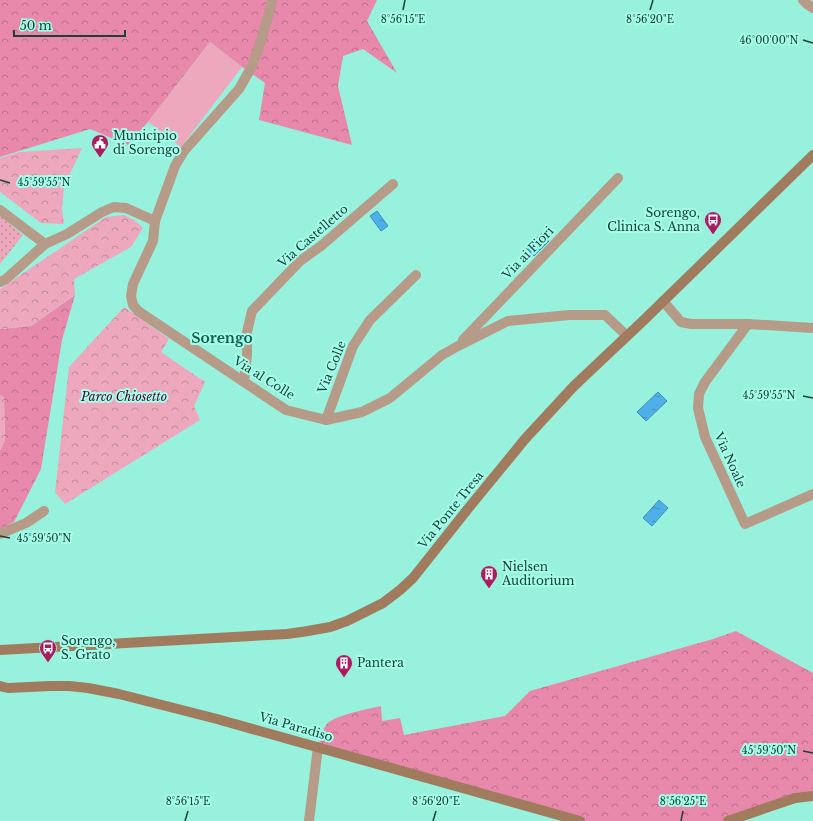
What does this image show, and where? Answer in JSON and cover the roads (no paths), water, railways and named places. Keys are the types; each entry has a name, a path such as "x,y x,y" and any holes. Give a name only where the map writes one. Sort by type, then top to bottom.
{"main road":[{"name":"Via Ponte Tresa","path":"0,650 287,634 330,627 365,613 383,603 413,578 526,439 574,386 813,155"},
{"name":"Via Paradiso","path":"0,686 8,688 50,686 88,688 119,694 217,719 580,821"},
{"path":"728,821 795,798 813,796"}],"street":[{"name":"Via al Colle","path":"272,0 257,53 251,68 239,89 184,151 175,166 155,221 153,241 133,284 131,296 133,305 138,311 286,410 326,420 362,412 390,398 442,355 508,321 569,315 605,315 627,336"},
{"path":"803,0 813,8"},
{"name":"Via ai Fiori","path":"458,346 618,178"},
{"name":"Via Castelletto","path":"244,382 247,355 247,332 252,311 300,260 320,246 393,184"},
{"path":"0,282 6,279 45,244 67,234 102,212 114,207 126,208 155,221"},
{"path":"0,210 45,244"},
{"name":"Via Colle","path":"326,420 353,346 370,320 416,275"},
{"path":"663,301 681,322 691,324 748,324 813,328"},
{"name":"Via Noale","path":"748,324 705,382 699,394 698,408 705,437 745,524 813,494"},
{"path":"0,534 26,523 44,511"},
{"path":"310,821 318,747"}],"water":[{"path":"377,211 388,226 381,231 370,216"},
{"path":"542,233 549,241 534,256 526,248"},
{"path":"658,392 667,401 646,421 637,412"},
{"path":"659,500 668,508 652,526 643,518"}],"place":[{"name":"Municipio di Sorengo","path":"100,158"},
{"name":"Sorengo, Clinica S. Anna","path":"713,235"},
{"name":"Nielsen Auditorium","path":"489,589"},
{"name":"Sorengo, S. Grato","path":"48,663"},
{"name":"Pantera","path":"344,678"}],"district":[{"name":"Sorengo","path":"222,338"}],"park label":[{"name":"Parco Chiosetto","path":"124,397"}]}
